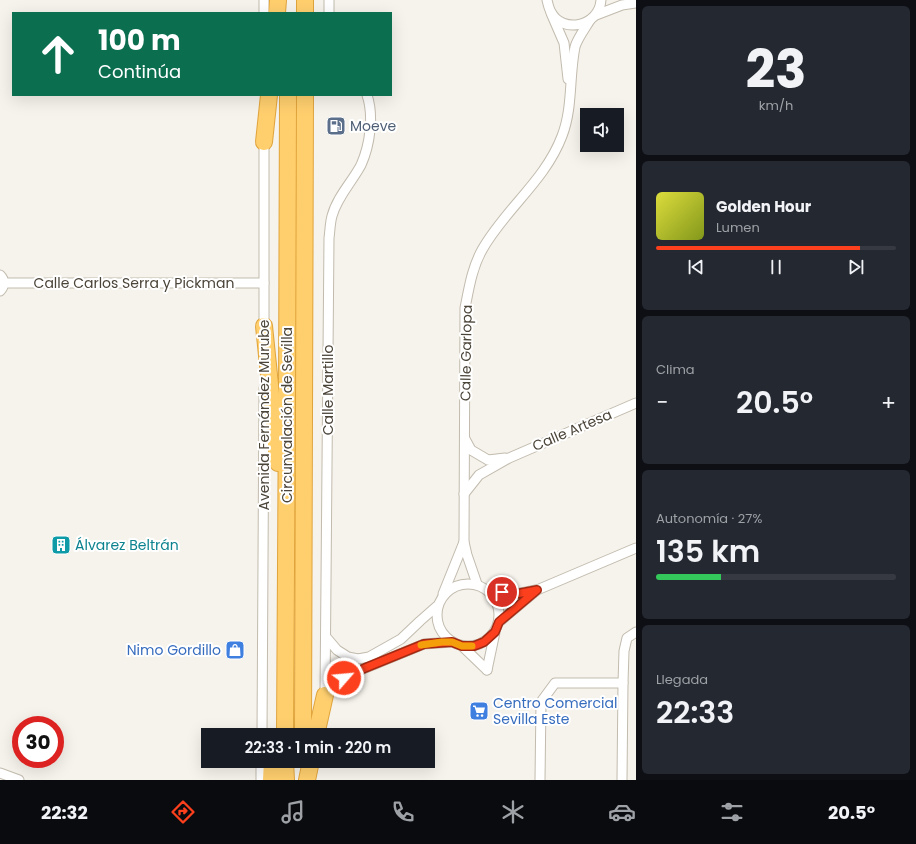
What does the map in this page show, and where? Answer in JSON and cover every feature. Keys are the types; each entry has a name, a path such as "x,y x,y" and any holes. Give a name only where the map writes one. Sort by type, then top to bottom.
{"highway":[{"path":"276,12 278,0"},
{"path":"288,0 288,12"},
{"path":"305,0 305,12"},
{"path":"264,142 269,96"},
{"name":"Circunvalación de Sevilla","path":"285,728 288,96"},
{"name":"Circunvalación de Sevilla","path":"303,728 305,96"},
{"path":"264,326 278,462 286,505"},
{"path":"275,728 285,655"},
{"path":"318,728 325,695"},
{"path":"271,780 272,768"},
{"path":"285,768 286,780"},
{"path":"303,768 303,780"},
{"path":"307,780 310,768"}],"street":[{"path":"264,0 264,12"},
{"path":"329,0 329,12"},
{"name":"Calle Garlopa","path":"547,0 564,43 570,97"},
{"name":"Calle Garlopa","path":"477,584 466,556 464,542 465,308 470,280 482,250 541,175 554,154 568,115 576,45 593,18 601,0"},
{"path":"551,13 560,22 577,26 622,5 636,3"},
{"name":"Avenida Fernández Murube","path":"262,728 264,96"},
{"name":"Calle Martillo","path":"325,695 329,238 332,216 341,195 360,165 367,147 370,130 370,105 367,96"},
{"name":"Calle Carlos Serra y Pickman","path":"1,283 264,283"},
{"name":"Calle Artesa","path":"464,494 479,475 509,458 636,403"},
{"name":"Calle Artesa","path":"464,438 471,450 488,460 509,458"},
{"name":"Calle Garlopa","path":"442,596 464,542"},
{"path":"487,590 516,594 537,590 636,548"},
{"path":"462,646 487,670 495,632 499,622 500,611 497,601 487,590 477,584 460,584 450,589 442,596 438,606 436,617 443,634 452,642 462,646 474,646 484,642 495,632"},
{"path":"499,622 537,590"},
{"path":"326,637 337,650 348,657 358,659 369,657 401,639 420,620 438,606"},
{"path":"622,780 624,650 627,638 636,632"},
{"path":"325,695 337,683 351,674 371,665 424,644 452,642"},
{"path":"540,780 541,702 556,683 623,683"},
{"path":"261,768 261,780"},
{"path":"0,773 19,780"}],"slow traffic":[{"path":"421,645 452,642 462,646 472,646"}],"place":[{"name":"Moeve","path":"336,126"},
{"name":"Álvarez Beltrán","path":"61,545"},
{"name":"Nimo Gordillo","path":"235,650"},
{"name":"Centro Comercial Sevilla Este","path":"479,711"}],"route":[{"path":"344,678 424,644 452,642 462,646 474,646 484,642 495,632 499,622 537,590 516,594 502,592"}]}
